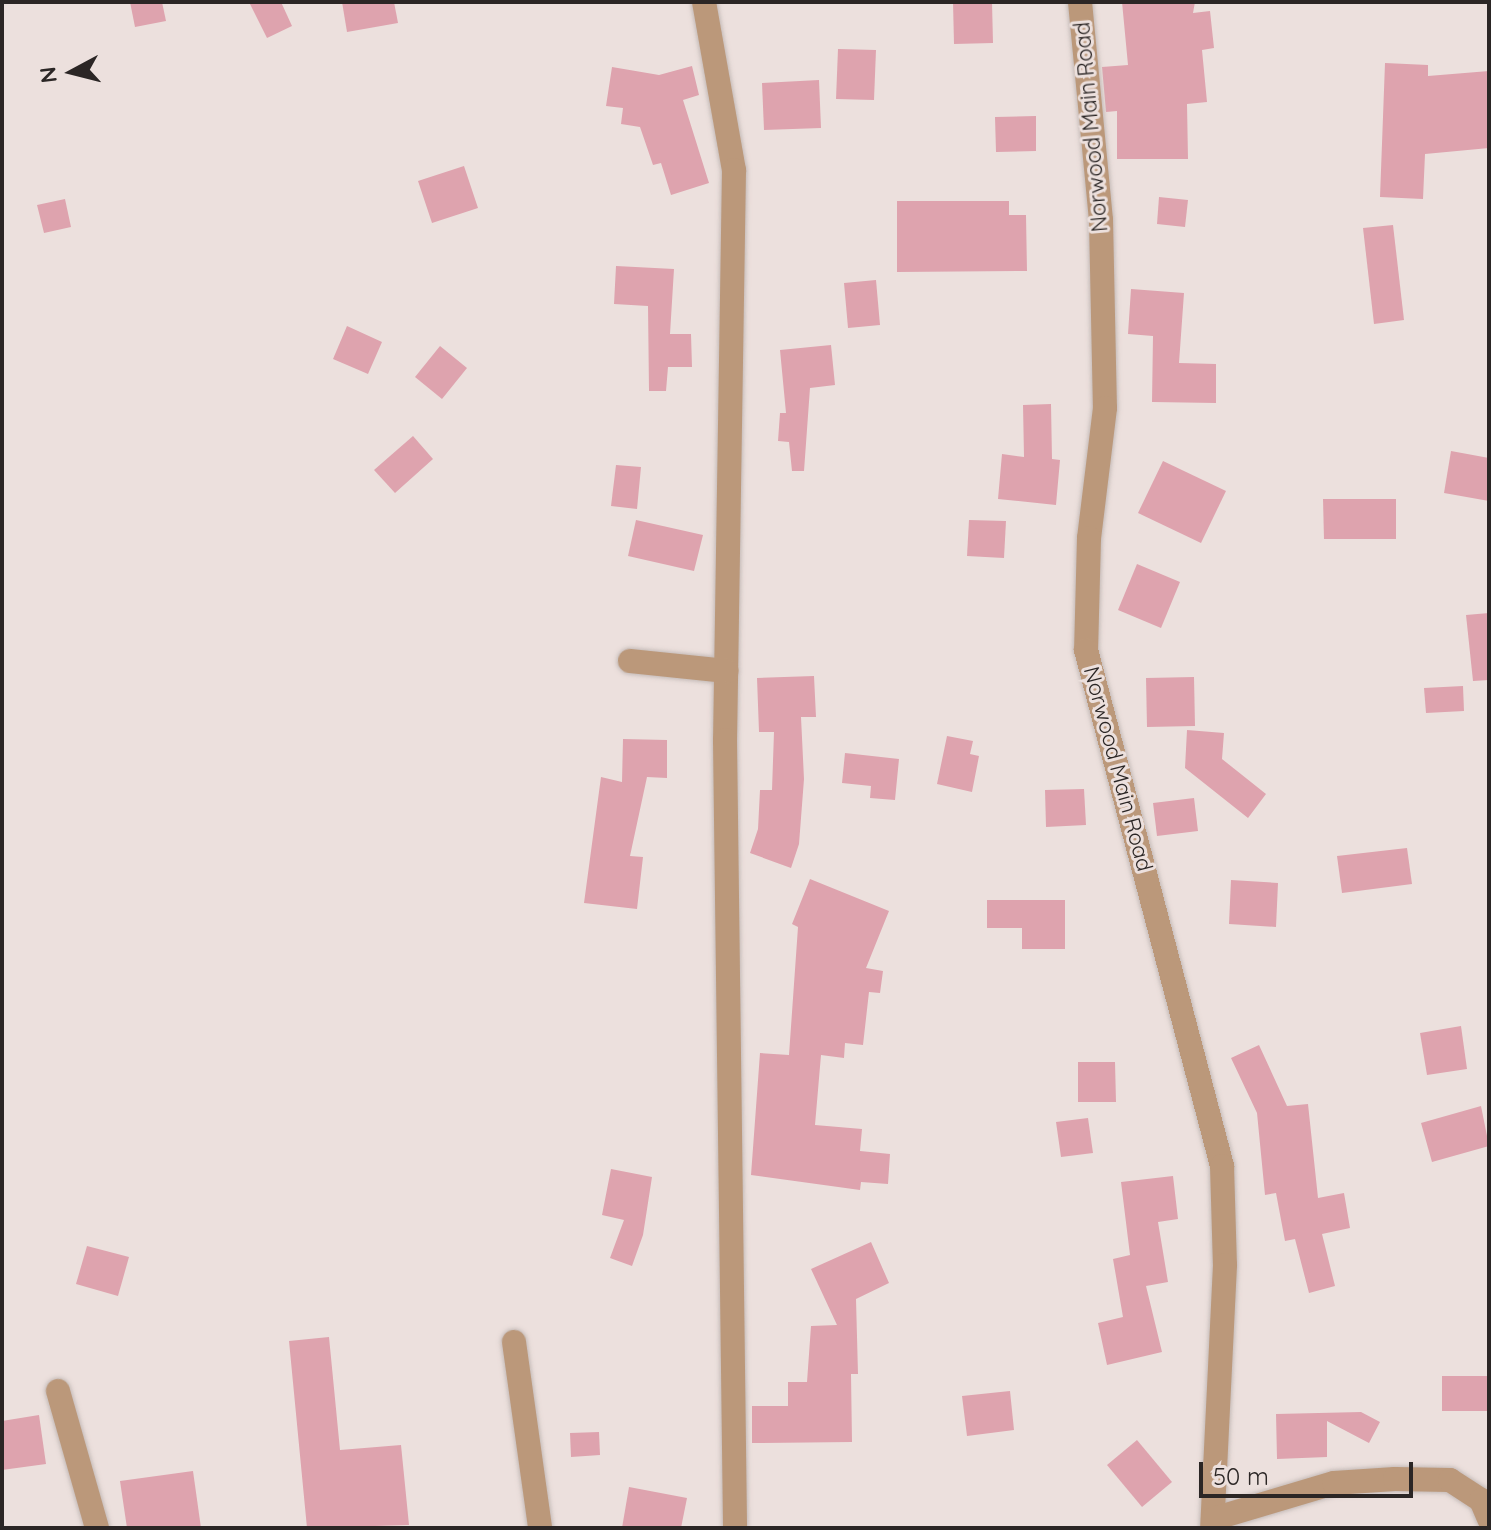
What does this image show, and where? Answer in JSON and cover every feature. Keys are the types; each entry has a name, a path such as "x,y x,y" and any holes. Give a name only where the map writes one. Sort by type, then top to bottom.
{"street":[{"path":"704,2 734,170 726,671 735,1528"},
{"name":"Norwood Main Road","path":"1080,2 1101,220 1105,408 1089,538 1086,650 1222,1166 1225,1265 1212,1524"},
{"path":"630,661 726,671"},
{"path":"514,1342 540,1528"},
{"path":"58,1391 97,1528"},
{"path":"1212,1524 1334,1483 1395,1479 1450,1480 1481,1500 1489,1519"}],"building":[{"path":"130,2 162,2 166,21 135,27"},
{"path":"249,2 281,2 292,26 267,38"},
{"path":"342,2 394,2 398,23 347,32"},
{"path":"953,2 992,2 993,43 954,44"},
{"path":"1122,2 1195,2 1193,13 1210,11 1214,48 1202,50 1207,102 1187,104 1188,159 1117,159 1117,111 1106,112 1102,67 1128,65"},
{"path":"838,49 876,50 874,100 836,99"},
{"path":"1385,63 1428,65 1428,76 1489,71 1489,148 1425,154 1423,199 1380,197"},
{"path":"692,66 699,95 683,100 709,183 671,195 661,163 653,165 640,127 621,124 623,108 606,106 612,67 659,75"},
{"path":"819,80 821,128 764,130 762,83"},
{"path":"1036,116 1036,151 996,152 995,117"},
{"path":"464,166 478,208 432,223 418,181"},
{"path":"1159,197 1188,200 1185,227 1157,224"},
{"path":"65,199 71,227 44,233 37,205"},
{"path":"897,201 1009,201 1009,215 1026,215 1027,271 897,272"},
{"path":"1393,225 1404,320 1374,324 1363,228"},
{"path":"616,266 674,269 670,334 691,334 692,367 668,367 666,391 649,391 648,306 614,304"},
{"path":"876,280 880,325 848,328 844,283"},
{"path":"1131,289 1184,293 1179,363 1216,364 1216,403 1152,402 1153,336 1128,334"},
{"path":"347,326 382,342 368,374 333,359"},
{"path":"831,345 835,385 810,388 804,471 792,471 789,442 778,441 780,413 786,413 780,350"},
{"path":"440,346 467,368 442,399 415,377"},
{"path":"1051,404 1052,459 1060,460 1056,505 998,499 1002,454 1024,457 1023,405"},
{"path":"413,436 433,459 395,493 374,470"},
{"path":"1451,451 1489,458 1489,501 1444,493"},
{"path":"1163,461 1226,491 1201,543 1138,513"},
{"path":"616,465 641,467 637,509 611,506"},
{"path":"1323,499 1396,499 1396,539 1324,539"},
{"path":"636,520 703,535 694,571 628,556"},
{"path":"969,520 1006,521 1004,558 967,556"},
{"path":"1137,564 1180,582 1161,628 1118,610"},
{"path":"1489,613 1489,680 1473,681 1466,615"},
{"path":"814,676 816,717 801,717 804,779 799,844 791,868 750,853 758,829 760,790 772,790 774,732 759,732 757,678"},
{"path":"1194,677 1195,726 1147,727 1146,678"},
{"path":"1463,686 1464,711 1426,713 1424,688"},
{"path":"1187,730 1224,733 1222,759 1266,794 1248,818 1185,768"},
{"path":"947,736 973,741 970,754 979,756 972,792 937,784"},
{"path":"623,739 667,740 667,778 647,777 630,856 643,857 637,909 584,903 601,777 622,782"},
{"path":"845,753 899,759 895,800 870,798 871,786 842,783"},
{"path":"1084,789 1086,825 1046,827 1045,790"},
{"path":"1194,798 1198,831 1157,836 1153,803"},
{"path":"1407,848 1412,884 1342,893 1337,856"},
{"path":"810,879 889,911 866,968 883,971 880,993 869,992 863,1045 845,1043 844,1058 821,1055 815,1125 862,1129 860,1151 890,1154 888,1184 861,1182 860,1190 751,1175 760,1053 789,1055 798,927 792,924"},
{"path":"1231,880 1278,883 1276,927 1229,924"},
{"path":"987,900 1065,900 1065,949 1022,949 1022,928 987,928"},
{"path":"1461,1026 1467,1069 1427,1075 1420,1033"},
{"path":"1259,1045 1287,1106 1308,1104 1318,1198 1344,1193 1350,1228 1322,1234 1335,1286 1309,1293 1295,1239 1285,1241 1276,1193 1265,1195 1257,1113 1231,1058"},
{"path":"1078,1062 1115,1062 1116,1102 1078,1102"},
{"path":"1481,1106 1489,1146 1432,1162 1421,1123"},
{"path":"1088,1118 1093,1153 1061,1157 1056,1122"},
{"path":"611,1169 652,1177 643,1235 632,1266 610,1258 624,1220 602,1215"},
{"path":"1173,1176 1178,1219 1158,1222 1168,1282 1146,1286 1162,1352 1107,1365 1098,1323 1123,1317 1113,1259 1130,1255 1121,1182"},
{"path":"871,1242 889,1283 856,1299 858,1374 851,1374 852,1442 752,1443 752,1406 788,1406 788,1382 807,1382 811,1326 837,1325 811,1269"},
{"path":"87,1246 129,1257 118,1296 76,1284"},
{"path":"329,1337 340,1450 401,1445 409,1525 307,1528 289,1341"},
{"path":"1442,1376 1489,1376 1489,1411 1442,1411"},
{"path":"1010,1391 1014,1430 967,1436 962,1396"},
{"path":"1361,1412 1380,1422 1369,1443 1327,1421 1327,1457 1277,1459 1276,1414"},
{"path":"39,1415 46,1464 2,1470 2,1421"},
{"path":"599,1432 600,1455 571,1457 570,1433"},
{"path":"1137,1440 1172,1482 1142,1507 1107,1465"},
{"path":"193,1471 201,1528 127,1528 120,1481"},
{"path":"629,1487 687,1498 681,1528 622,1528"}]}
